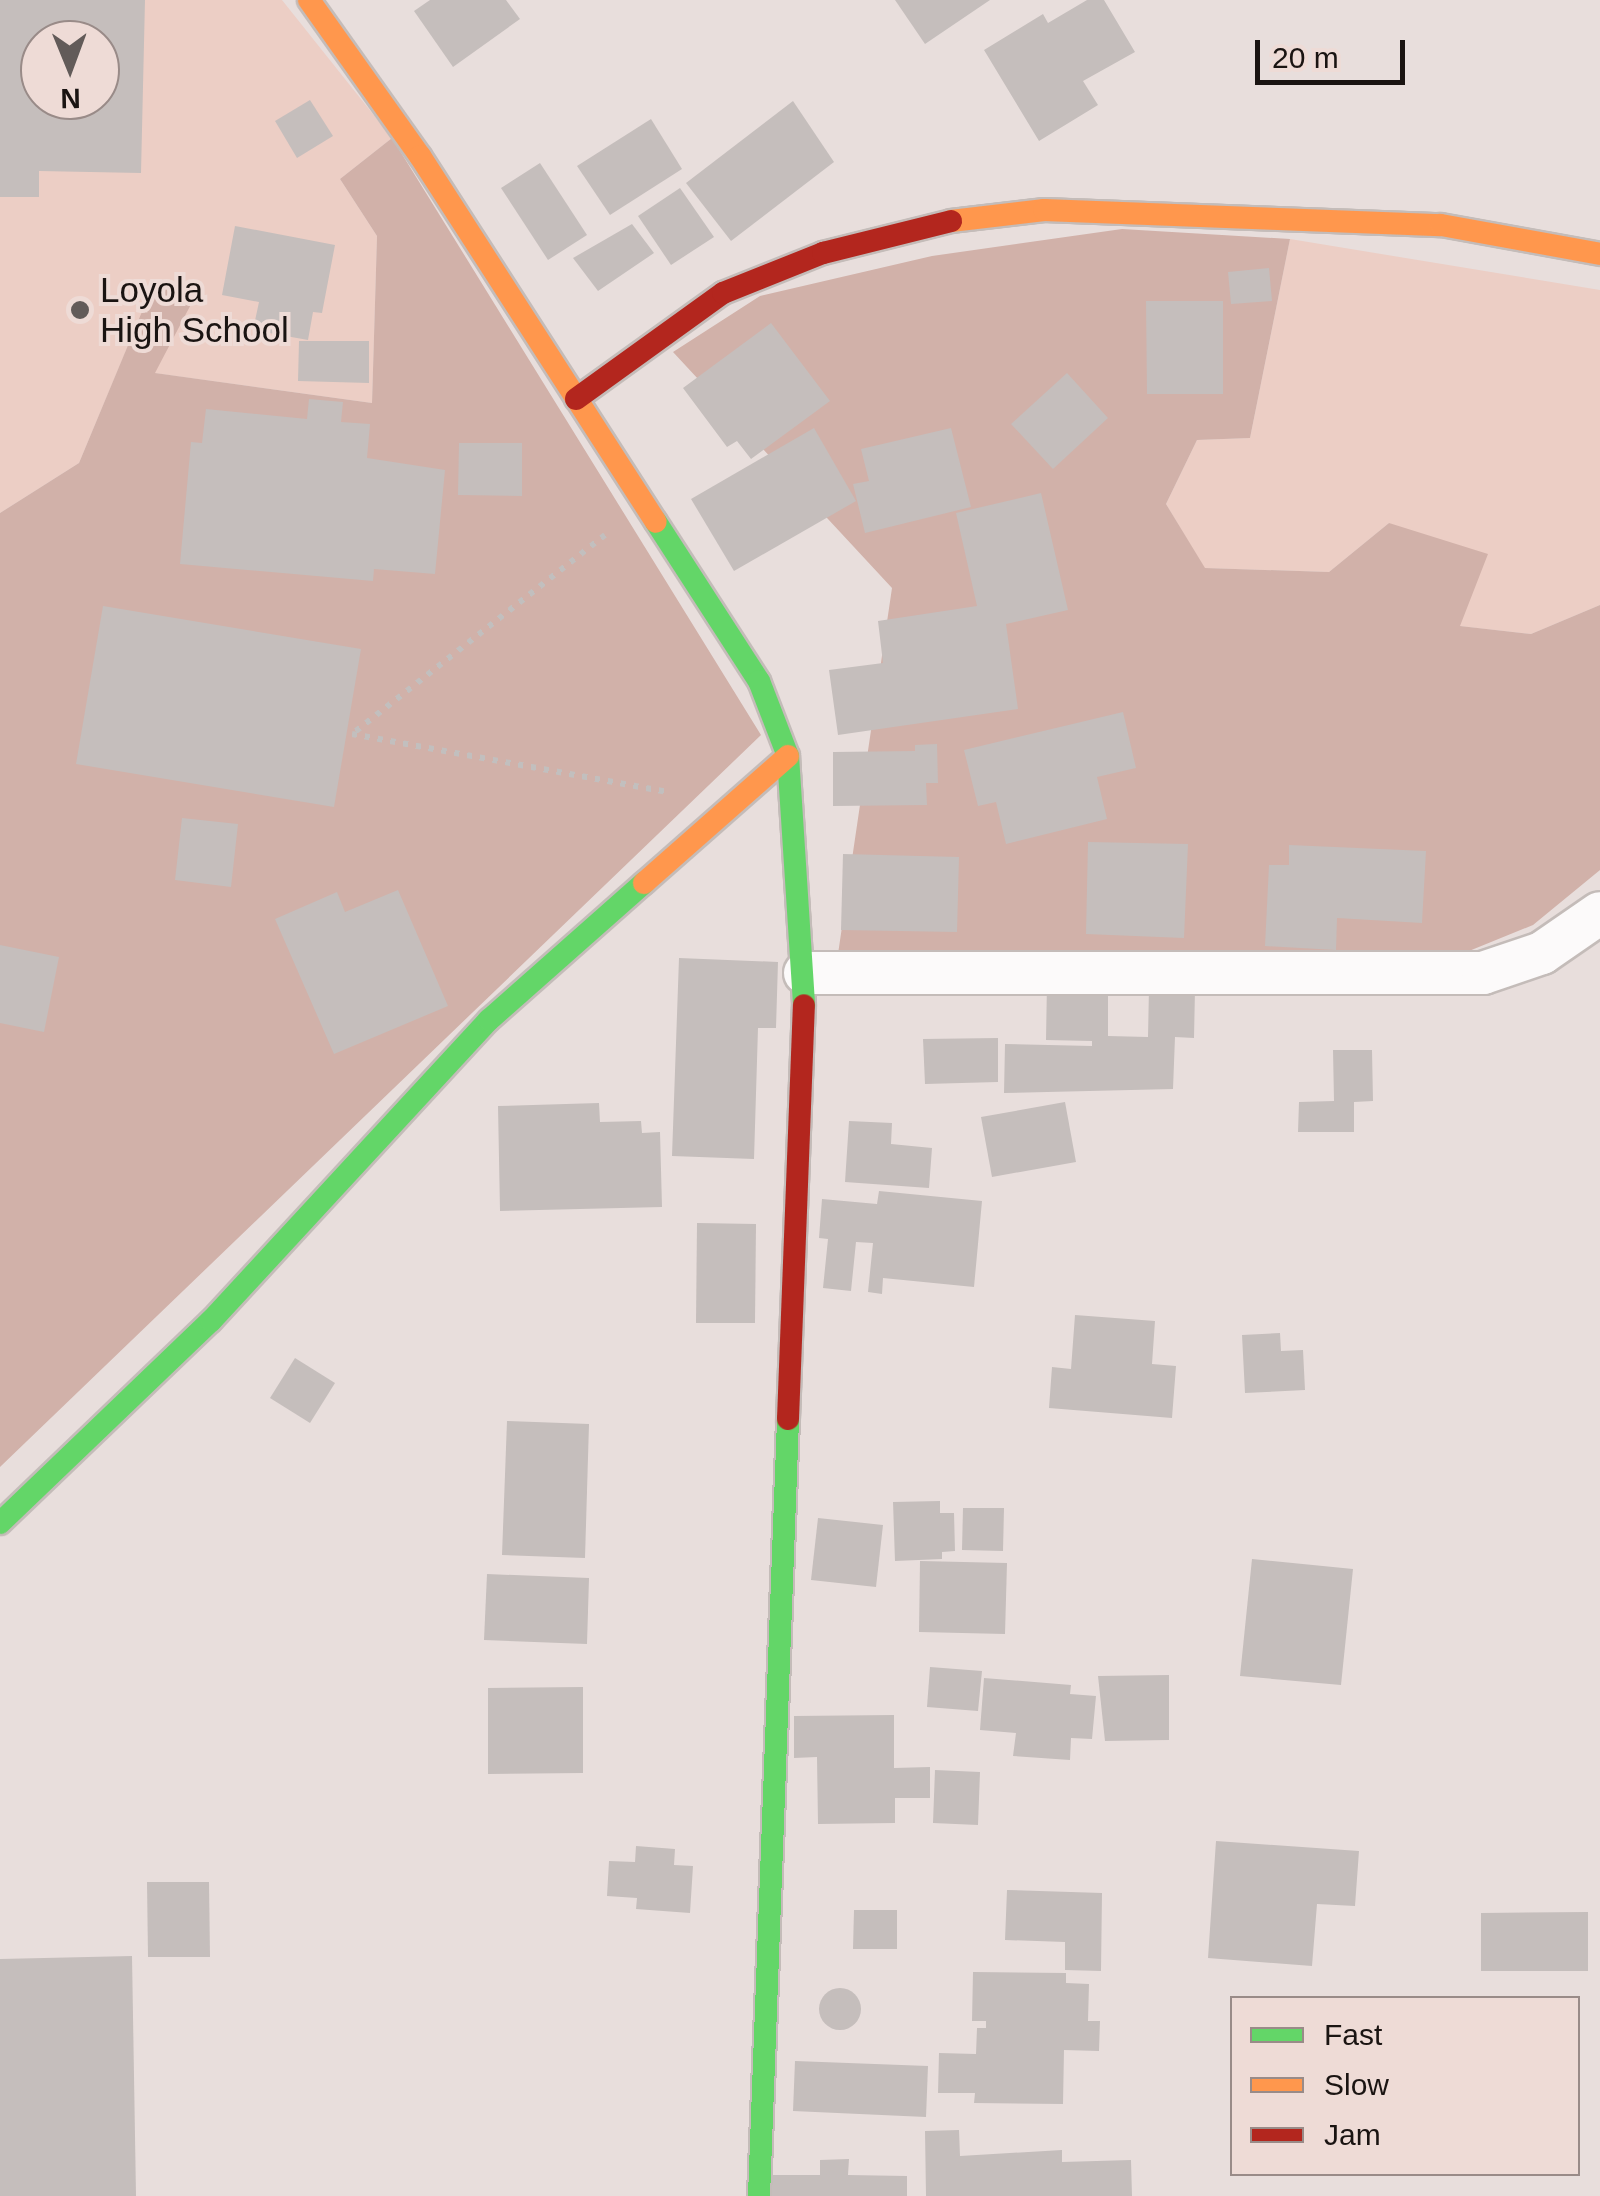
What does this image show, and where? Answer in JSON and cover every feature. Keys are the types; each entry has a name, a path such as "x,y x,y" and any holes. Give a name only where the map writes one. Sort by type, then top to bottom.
{"main road":[{"path":"309,0 420,156 759,682 788,756 805,973 758,2196"},
{"path":"576,399 723,293 823,253 953,220 1044,210 1441,226 1600,254"},
{"path":"0,1523 211,1321 489,1020 788,756"}],"street":[{"path":"805,973 1483,972 1542,953 1600,913"}],"path":[{"path":"645,504 352,734 734,804"}],"shaded area":[{"path":"0,0 282,0 392,138 340,179 377,236 372,403 154,373 151,291 79,463 0,513"},
{"path":"392,138 761,735 0,1467 0,513 79,463 151,290 199,289 155,373 372,403 377,236 340,179"},
{"path":"1122,229 1290,239 1250,438 1197,440 1166,504 1205,568 1329,572 1389,523 1488,554 1460,626 1531,634 1600,605 1600,870 1533,925 1469,951 838,954 892,588 673,352 760,296 932,256"},
{"path":"1290,239 1600,290 1600,605 1531,634 1459,626 1389,523 1329,572 1204,568 1166,504 1197,440 1250,438"}],"building":[{"path":"0,0 145,0 141,173 39,171 39,197 0,197"},
{"path":"430,0 506,0 520,19 453,67 414,11"},
{"path":"895,0 990,0 925,44"},
{"path":"1087,0 1104,0 1135,52 1083,81 1098,105 1039,141 984,50 1043,14 1048,23"},
{"path":"310,100 333,136 297,158 275,121"},
{"path":"793,101 834,162 731,241 686,183"},
{"path":"651,119 682,169 610,215 577,166"},
{"path":"540,163 587,235 548,260 501,188"},
{"path":"680,188 714,237 671,265 638,216"},
{"path":"632,224 654,253 598,291 573,258"},
{"path":"235,226 335,245 322,313 313,312 308,340 253,330 259,302 222,295"},
{"path":"1269,268 1272,301 1231,304 1228,272"},
{"path":"1146,301 1223,301 1223,394 1147,394"},
{"path":"771,323 830,401 751,459 737,441 727,447 683,388"},
{"path":"299,341 369,341 369,383 298,381"},
{"path":"1067,373 1108,418 1053,469 1011,424"},
{"path":"309,399 343,402 341,422 370,424 367,458 445,470 435,574 374,569 373,581 180,564 191,442 202,443 206,409 307,419"},
{"path":"814,428 856,501 734,571 691,499"},
{"path":"951,428 971,507 865,533 853,484 869,481 861,449"},
{"path":"459,443 522,443 522,496 458,495"},
{"path":"1041,493 1068,610 1006,624 1018,709 838,735 829,670 883,663 878,621 977,606 956,513"},
{"path":"103,606 361,649 334,807 76,764"},
{"path":"1123,712 1136,768 1097,777 1107,819 1006,844 996,802 978,806 964,750"},
{"path":"937,744 938,783 926,783 927,805 833,806 833,752 915,751 915,745"},
{"path":"182,818 238,824 231,887 175,880"},
{"path":"1088,842 1188,844 1184,938 1086,934"},
{"path":"1289,845 1426,851 1422,923 1337,918 1336,950 1265,946 1269,865 1289,865"},
{"path":"843,854 959,857 957,932 841,930"},
{"path":"398,890 448,1006 334,1054 275,919 337,892 345,912"},
{"path":"0,945 59,957 44,1032 0,1023"},
{"path":"679,958 778,962 776,1028 758,1028 754,1159 672,1156"},
{"path":"1047,982 1108,983 1108,1036 1148,1037 1149,988 1195,990 1194,1038 1175,1037 1173,1089 1004,1093 1005,1044 1092,1046 1092,1041 1046,1040"},
{"path":"998,1038 998,1082 925,1084 923,1039"},
{"path":"1333,1050 1372,1050 1373,1101 1354,1102 1354,1132 1298,1132 1299,1102 1334,1101"},
{"path":"1065,1102 1076,1162 992,1177 981,1117"},
{"path":"599,1103 600,1122 641,1121 642,1133 660,1132 662,1207 500,1211 498,1106"},
{"path":"849,1121 892,1123 891,1144 932,1148 929,1188 845,1182"},
{"path":"879,1191 982,1201 974,1287 883,1278 882,1294 868,1292 873,1243 856,1242 851,1291 823,1288 828,1239 819,1238 822,1199 877,1204"},
{"path":"697,1223 756,1224 755,1323 696,1323"},
{"path":"1075,1315 1155,1321 1152,1364 1176,1366 1172,1418 1049,1408 1052,1367 1071,1369"},
{"path":"1280,1333 1281,1351 1303,1350 1305,1390 1245,1393 1242,1335"},
{"path":"295,1358 335,1383 310,1423 270,1398"},
{"path":"507,1421 589,1424 585,1558 502,1555"},
{"path":"940,1501 940,1513 954,1513 955,1551 942,1552 942,1559 895,1561 893,1502"},
{"path":"963,1508 1004,1508 1003,1551 962,1550"},
{"path":"818,1518 883,1525 876,1587 811,1580"},
{"path":"1252,1559 1353,1569 1341,1685 1240,1676"},
{"path":"920,1561 1007,1563 1005,1634 919,1632"},
{"path":"487,1574 589,1578 587,1644 484,1640"},
{"path":"930,1667 982,1671 978,1711 927,1707"},
{"path":"1169,1675 1169,1740 1105,1741 1098,1676"},
{"path":"984,1678 1071,1685 1070,1694 1096,1696 1092,1739 1071,1738 1070,1760 1013,1756 1016,1733 980,1730"},
{"path":"583,1687 583,1773 488,1774 488,1688"},
{"path":"894,1715 894,1768 930,1767 930,1798 895,1798 895,1823 818,1824 817,1757 794,1758 794,1716"},
{"path":"935,1770 980,1772 978,1825 933,1823"},
{"path":"1216,1841 1359,1851 1355,1906 1317,1904 1312,1966 1208,1958"},
{"path":"636,1846 675,1849 674,1865 693,1866 690,1913 636,1909 637,1898 607,1896 609,1861 635,1862"},
{"path":"147,1882 209,1882 210,1957 148,1957"},
{"path":"1007,1890 1102,1893 1101,1971 1065,1970 1065,1942 1005,1940"},
{"path":"854,1910 897,1910 897,1949 853,1949"},
{"path":"1588,1912 1588,1971 1481,1971 1481,1913"},
{"path":"132,1956 136,2196 0,2196 0,1959"},
{"path":"973,1972 1066,1973 1066,1983 1089,1984 1088,2021 1100,2021 1099,2051 1064,2050 1063,2104 974,2103 975,2093 938,2093 939,2053 976,2054 977,2028 986,2028 986,2021 972,2021"},
{"path":"840,1988 855,1994 861,2009 855,2024 840,2030 825,2024 819,2009 825,1994"},
{"path":"795,2061 928,2066 926,2117 793,2111"},
{"path":"959,2130 960,2156 1062,2150 1062,2162 1131,2160 1132,2196 926,2196 925,2131"},
{"path":"849,2159 848,2175 907,2176 907,2196 768,2196 768,2175 820,2175 820,2160"}],"traffic: fast":[{"path":"656,522 759,681 788,756 804,1005"},
{"path":"0,1523 211,1321 489,1020 644,883"},
{"path":"759,2196 788,1419"}],"traffic: slow":[{"path":"309,0 420,156 656,522"},
{"path":"951,221 1044,210 1441,225 1600,254"},
{"path":"644,883 788,756"}],"traffic: jam":[{"path":"576,399 723,293 823,253 951,221"},
{"path":"788,1419 804,1005"}],"place":[{"name":"Loyola High School","path":"80,310"}]}
